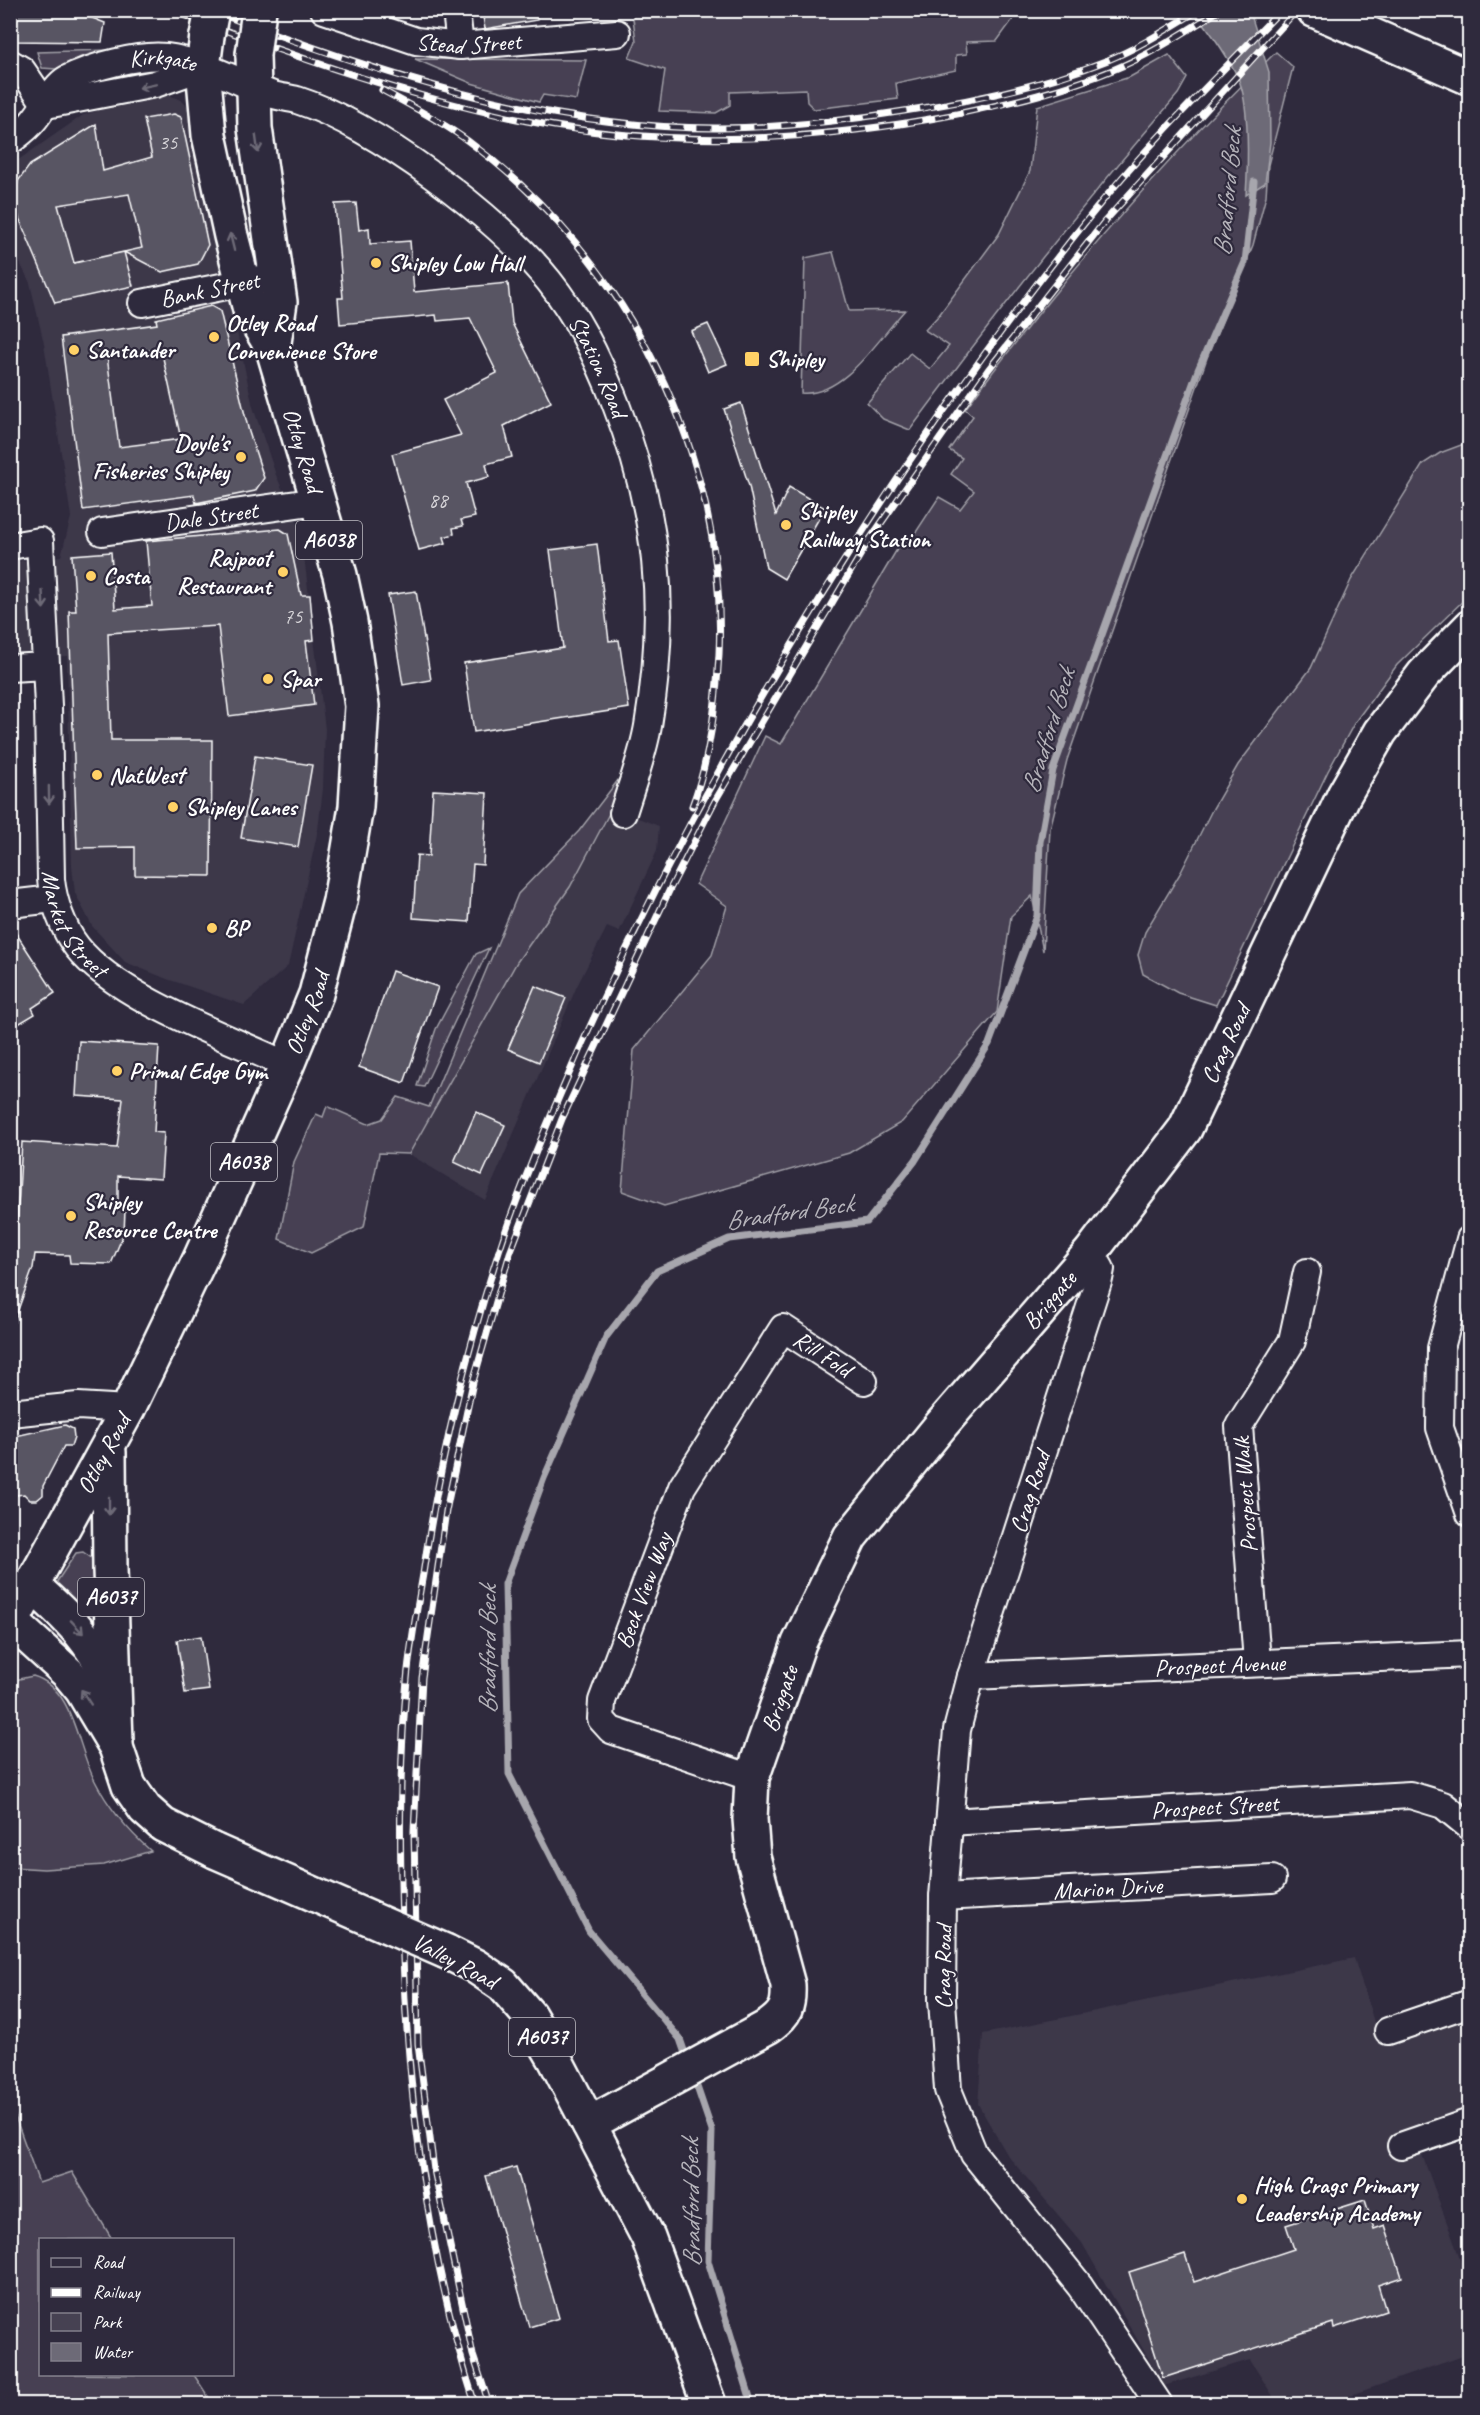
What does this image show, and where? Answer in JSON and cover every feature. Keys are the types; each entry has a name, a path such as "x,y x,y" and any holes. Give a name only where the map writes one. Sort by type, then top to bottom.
{"main road":[{"name":"Otley Road","path":"259,10 253,70 255,128 276,276 279,318 273,349"},
{"path":"1314,10 1470,78"},
{"name":"Otley Road","path":"11,1623 33,1587 128,1409 200,1258 287,1065 316,994 340,901 356,807 361,736 361,687 350,622 318,501 273,349 256,325 243,283 209,135 207,38"},
{"name":"Crag Road","path":"1090,1252 1185,1129 1344,795 1380,732 1424,674 1470,627"},
{"name":"Briggate","path":"589,2124 769,2026 783,2016 789,2004 788,1984 753,1857 750,1819 752,1778 799,1643 850,1537 942,1424 1090,1252"},
{"name":"Valley Road","path":"109,1447 116,1747"},
{"name":"Valley Road","path":"33,1587 87,1639 101,1660 114,1693"},
{"name":"Valley Road","path":"11,1623 68,1673 82,1690 116,1747 129,1786 145,1809 163,1825 215,1851 447,1952 475,1966 503,1985 529,2015 648,2237 709,2404"}],"street":[{"name":"Stead Street","path":"324,10 416,41 460,46 617,33"},
{"path":"456,10 460,46"},
{"name":"Station Road","path":"207,38 253,70 416,164 512,242 549,281 579,326 606,379 643,482 653,530 657,574 657,651 648,725 623,813"},
{"name":"Kirkgate","path":"46,105 155,84 207,38"},
{"path":"10,63 22,70 46,105 30,125 10,141"},
{"name":"Bank Street","path":"142,303 276,276"},
{"name":"Dale Street","path":"102,532 318,501"},
{"name":"Market Street","path":"10,546 40,542 53,899 76,946 113,980 151,1002 287,1065"},
{"path":"10,668 46,666"},
{"path":"10,904 53,899"},
{"path":"1470,1239 1441,1348 1440,1428 1470,1514"},
{"name":"Crag Road","path":"1090,1252 1101,1269 1099,1279 971,1676 957,1730 943,1897 942,2000 948,2090 974,2154 1080,2286 1159,2404"},
{"name":"Prospect Walk","path":"1257,1662 1239,1425 1292,1341 1307,1272"},
{"name":"Beck View Way","path":"752,1778 611,1730 601,1719 602,1701 682,1486 783,1328"},
{"name":"Rill Fold","path":"783,1328 864,1381"},
{"path":"10,1413 78,1406 128,1409"},
{"name":"Prospect Avenue","path":"971,1676 1470,1654"},
{"name":"Prospect Street","path":"949,1822 1410,1795 1443,1805 1470,1827"},
{"name":"Marion Drive","path":"943,1897 1272,1879"},
{"path":"1388,2031 1470,2003"},
{"path":"1401,2146 1470,2122"}],"shaded area":[{"path":"169,95 181,100 189,108 253,407 276,475 301,531 325,729 323,789 318,830 288,966 244,1005 125,962 92,926 75,893 72,866 67,656 11,659 11,562 61,556 71,517 44,344 30,283 11,245 11,165 83,115 125,103"},
{"path":"612,808 659,826 657,851 619,932 607,927 577,986 485,1200 409,1154 517,962 570,887"},
{"name":"High Crags Primary Leadership Academy","path":"1354,1958 1380,2041 1469,2012 1469,2111 1413,2130 1469,2283 1469,2354 1325,2404 1278,2404 1250,2360 1157,2388 1152,2365 1082,2243 1008,2156 978,2104 983,2034"}],"green space":[{"path":"632,10 1019,11 997,41 966,42 967,54 956,55 956,70 896,83 898,99 814,109 807,102 806,89 730,92 730,105 716,113 659,111 665,70 629,58 636,41"},
{"path":"108,50 101,56 83,56 56,69 42,68 37,52"},
{"path":"1276,52 1293,67 1268,165 1266,196 1253,245 1207,358 1067,760 1050,829 1043,951 1032,896 1011,916 997,1012 902,1122 849,1153 664,1206 622,1191 634,1050 712,955 727,906 696,884 765,736 781,744 902,541 909,543 939,497 960,509 974,491 951,474 962,458 949,450 973,416 965,409 1001,361 1113,224 1193,136"},
{"path":"1169,55 1187,78 1178,94 1041,260 910,430 883,419 867,403 910,353 930,369 949,346 925,330 939,315 999,234 1030,171 1037,106 1130,77"},
{"path":"415,59 586,60 576,100 543,95 539,102 471,83"},
{"path":"833,252 849,311 905,310 872,350 846,376 832,386 817,392 801,393 805,258"},
{"path":"1469,442 1469,595 1397,665 1355,722 1328,771 1216,1005 1178,993 1143,974 1138,955 1145,932 1181,872 1238,765 1311,668 1351,580 1423,464 1440,453"},
{"path":"622,775 612,808 570,887 517,962 409,1154 379,1153 364,1227 311,1253 279,1239 294,1162 316,1114 323,1117 327,1106 368,1124 382,1119 398,1097 429,1107 518,894 579,831"},
{"path":"489,948 424,1087 417,1086 436,1029 476,954"},
{"path":"83,1552 97,1562 104,1639 54,1586 76,1553"},
{"path":"33,1676 47,1682 66,1705 99,1789 119,1818 151,1851 104,1865 44,1869 11,1867 11,1686 19,1679"},
{"path":"11,2105 39,2183 72,2172 111,2238 39,2238 39,2376 195,2376 213,2404 11,2404"}],"water":[{"path":"1195,11 1247,11 1252,18 1269,72 1270,142 1265,183 1246,195 1247,135 1242,89 1229,60"}],"building":[{"path":"15,10 72,10 105,23 102,42 12,41"},
{"path":"482,10 536,10 537,20 485,29"},
{"path":"174,114 181,117 208,245 198,264 162,272 124,252 133,286 55,303 19,218 15,200 18,181 30,165 96,124 103,171 152,157 144,119","holes":["129,194 142,248 74,263 58,205"]},
{"path":"356,203 359,230 369,228 370,244 410,241 414,292 508,283 512,323 551,402 504,426 512,457 486,464 489,477 466,483 475,517 461,520 463,526 453,528 454,534 444,537 446,543 419,550 392,454 461,435 443,400 497,373 470,318 437,321 436,315 340,324 338,298 343,298 335,204"},
{"path":"211,306 220,311 249,432 264,478 255,491 196,503 194,495 83,510 61,337 157,324 156,319","holes":["161,349 181,439 119,447 107,356"]},
{"path":"708,324 727,364 708,372 691,331"},
{"name":"Shipley Railway Station","path":"741,403 776,515 789,487 825,508 784,579 766,568 749,486 724,409"},
{"path":"280,529 288,534 301,595 310,595 314,640 306,641 314,705 229,716 218,626 108,633 111,740 212,740 211,876 135,875 135,847 77,848 69,611 76,611 72,555 111,552 115,609 152,606 146,541"},
{"path":"597,544 609,641 619,640 629,708 474,732 464,663 563,648 550,550"},
{"path":"416,591 431,680 403,685 388,595"},
{"path":"255,756 312,765 298,847 241,838"},
{"path":"433,790 487,793 483,865 473,864 469,922 413,918 417,855 429,856"},
{"path":"10,924 55,993 32,1008 35,1014 10,1029"},
{"path":"392,971 438,987 404,1083 359,1067"},
{"path":"535,986 566,998 539,1062 508,1049"},
{"name":"Shipley Resource Centre","path":"79,1041 159,1046 154,1132 164,1133 161,1179 118,1176 118,1208 125,1210 124,1233 111,1264 70,1263 69,1255 35,1254 33,1268 13,1324 10,1324 10,1223 17,1223 22,1142 117,1148 123,1099 76,1096"},
{"path":"476,1112 505,1125 482,1175 454,1162"},
{"path":"65,1425 73,1429 74,1437 71,1446 64,1446 43,1486 43,1495 37,1500 30,1500 24,1494 10,1496 10,1465 16,1463 11,1437"},
{"path":"201,1636 209,1690 185,1693 177,1640"},
{"path":"516,2167 559,2318 529,2327 486,2176"},
{"path":"1365,2200 1374,2229 1385,2225 1402,2277 1378,2285 1386,2311 1334,2328 1333,2323 1163,2378 1129,2272 1185,2254 1194,2282 1294,2249 1286,2225"}],"waterway":[{"name":"Bradford Beck","path":"688,2062 680,2039 589,1931 509,1774 505,1584 544,1478 606,1337 657,1271 729,1239 867,1222 915,1161 989,1044 1037,916 1040,842 1053,770 1198,370 1245,262 1254,182"},
{"name":"Bradford Beck","path":"694,2078 712,2131 708,2261 752,2404"}],"railway":[{"path":"171,10 347,73 437,100 527,121 581,130 635,136 689,138 796,136 850,131 957,114 997,105 1096,77 1129,63 1169,42 1220,10"},
{"path":"210,10 334,55 460,93 588,119 653,126 719,128 788,125 858,118 1007,92 1058,78 1120,55 1199,10"},
{"path":"475,2404 445,2295 416,2128 403,1959 401,1785 404,1715 410,1654 429,1533 464,1371 499,1251 526,1176 557,1102 597,1010 638,926 724,762 826,590 909,461 953,398 1091,215 1184,110 1281,10"},
{"path":"489,2404 473,2355 434,2170 418,2044 414,1831 422,1678 446,1511 473,1382 510,1253 562,1119 670,889 715,801 868,542 988,370 1105,221 1297,10"},
{"path":"382,90 458,134 525,189 576,243 620,303 656,367 685,436 706,507 717,580 719,654 714,712 708,750 692,806"}],"place":[{"name":"Shipley Low Hall","path":"376,263"},
{"name":"Otley Road Convenience Store","path":"214,337"},
{"name":"Santander","path":"74,350"},
{"name":"Shipley","path":"752,359"},
{"name":"Doyle's Fisheries Shipley","path":"241,457"},
{"name":"Shipley Railway Station","path":"786,525"},
{"name":"Rajpoot Restaurant","path":"283,572"},
{"name":"Costa","path":"91,576"},
{"name":"Spar","path":"268,679"},
{"name":"NatWest","path":"97,775"},
{"name":"Shipley Lanes","path":"173,807"},
{"name":"BP","path":"212,928"},
{"name":"Primal Edge Gym","path":"117,1071"},
{"name":"Shipley Resource Centre","path":"71,1216"},
{"name":"High Crags Primary Leadership Academy","path":"1242,2199"}]}
